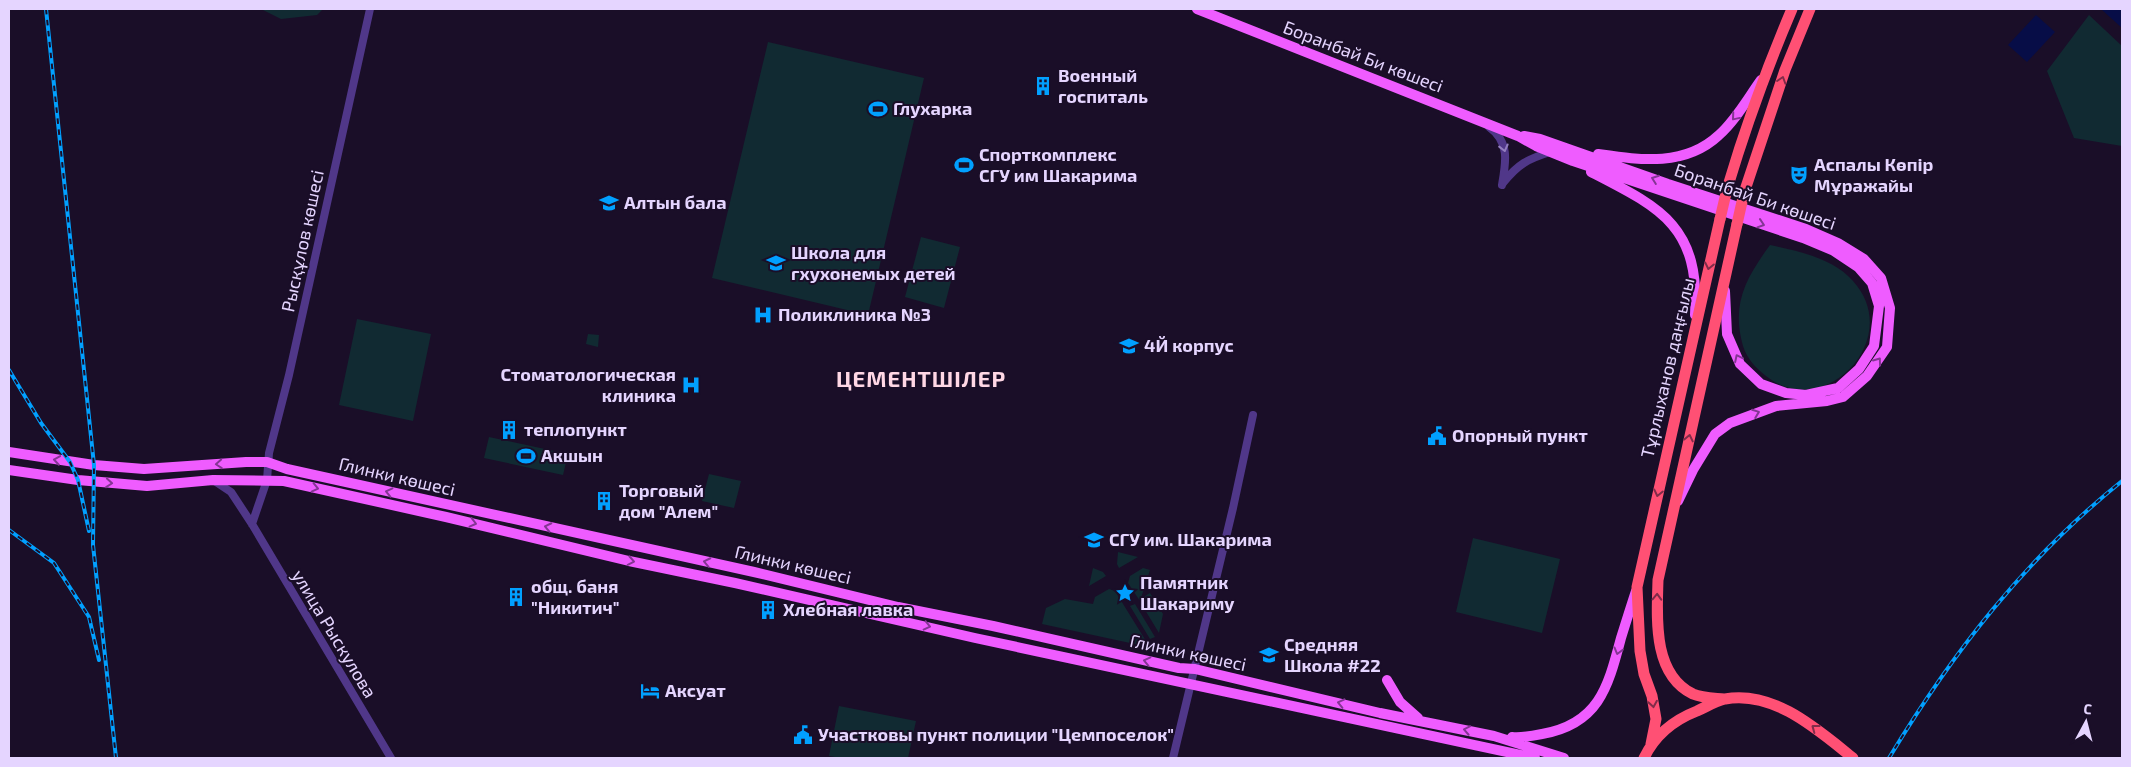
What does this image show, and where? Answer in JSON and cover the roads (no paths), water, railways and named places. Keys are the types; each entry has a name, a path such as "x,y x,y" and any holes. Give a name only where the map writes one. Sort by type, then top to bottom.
{"highway":[{"name":"Тұрлыханов даңғылы","path":"1646,753 1656,719 1640,651 1637,587 1727,189 1745,128 1763,77 1792,9"},
{"name":"Тұрлыханов даңғылы","path":"1724,699 1694,695 1676,681 1659,646 1657,626 1658,580 1744,193 1785,70 1810,9"},
{"path":"1646,753 1670,724 1688,714 1724,699 1746,697 1774,705 1810,724 1853,758"}],"main road":[{"name":"Боранбай Би көшесі","path":"1196,9 1482,121 1550,152 1574,156 1668,184 1806,229 1838,243 1864,259 1880,278 1890,308 1887,347 1866,376 1842,397 1826,396"},
{"path":"1574,156 1641,160 1675,158 1698,150 1720,135 1740,111 1763,77"},
{"name":"Боранбай Би көшесі","path":"1518,136 1540,139 1574,156"},
{"path":"1574,156 1586,170 1643,199 1663,215 1678,232 1688,252 1694,273 1696,299 1693,338"},
{"path":"1724,277 1727,334 1740,364 1761,384 1786,393 1826,396"},
{"path":"1672,513 1693,470 1715,434 1730,422 1776,406 1826,396"},
{"name":"Глинки көшесі","path":"9,452 94,465 144,469 267,462 287,469 754,572 898,607 993,626 1179,668 1195,669 1494,736 1564,758"},
{"name":"Глинки көшесі","path":"9,470 78,480 147,486 213,480 284,481 446,517 629,561 1535,758"},
{"path":"1494,736 1522,738 1558,731 1577,723 1598,701 1610,681 1637,587"},
{"path":"1387,680 1400,702 1421,720"}],"street":[{"name":"Рысқұлов көшесі","path":"267,480 267,462 289,374 370,9"},
{"path":"1482,121 1497,132 1503,142 1506,161 1502,185 1514,168 1530,159 1550,152"},
{"path":"1173,758 1192,684 1254,414"},
{"name":"улица Рыскулова","path":"213,480 231,492 252,524 390,758"},
{"path":"252,524 267,480"}],"railway":[{"path":"46,9 94,465 93,545 116,758"},
{"path":"9,370 41,423 70,462 78,480 89,531"},
{"path":"1889,758 1939,681 1993,609 2054,542 2122,481"},
{"path":"9,530 54,563 89,617 99,660"}],"place":[{"name":"Военный госпиталь","path":"1043,86"},
{"name":"Глухарка","path":"878,109"},
{"name":"Спорткомплекс СГУ им Шакарима","path":"964,165"},
{"name":"Аспалы Көпір Мұражайы","path":"1799,175"},
{"name":"Алтын бала","path":"609,203"},
{"name":"Школа для гхухонемых детей","path":"776,263"},
{"name":"Поликлиника №3","path":"763,315"},
{"name":"4Й корпус","path":"1129,346"},
{"name":"Стоматологическая клиника","path":"691,385"},
{"name":"теплопункт","path":"509,430"},
{"name":"Опорный пункт","path":"1437,436"},
{"name":"Акшын","path":"526,456"},
{"name":"Торговый дом \"Алем\"","path":"604,501"},
{"name":"СГУ им. Шакарима","path":"1094,540"},
{"name":"Памятник Шакариму","path":"1125,593"},
{"name":"общ. баня \"Никитич\"","path":"516,597"},
{"name":"Хлебная лавка","path":"768,610"},
{"name":"Средняя Школа #22","path":"1269,655"},
{"name":"Аксуат","path":"650,691"},
{"name":"Участковы пункт полиции \"Цемпоселок\"","path":"803,735"}],"district":[{"name":"ЦЕМЕНТШІЛЕР","path":"921,379"}]}
